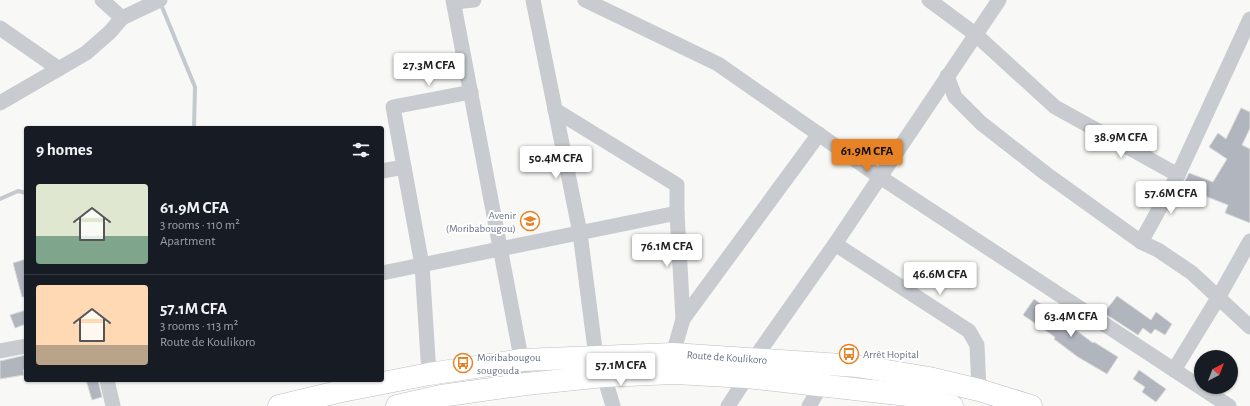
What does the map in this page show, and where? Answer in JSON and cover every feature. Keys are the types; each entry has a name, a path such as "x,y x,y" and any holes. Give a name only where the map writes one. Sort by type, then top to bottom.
{"main road":[{"name":"Route de Koulikoro","path":"397,406 442,396 526,384 600,367 673,354 750,368 821,386 952,406"},
{"name":"Route de Koulikoro","path":"279,406 342,391 429,374 522,360 675,373 750,368 857,366 929,378 979,390 1031,406"}],"street":[{"path":"102,0 122,18"},
{"path":"0,103 86,53 110,32 122,18 160,0"},
{"path":"474,0 453,1 526,384"},
{"path":"533,0 580,233 600,367 612,406"},
{"path":"585,0 718,64 880,177 1229,406"},
{"path":"929,0 976,34 1054,107 1178,175"},
{"path":"728,406 750,368 998,0"},
{"path":"1141,242 1178,175 1250,19"},
{"path":"0,28 59,68"},
{"path":"947,76 956,97 981,123 1045,173 1141,242 1158,250 1192,273 1250,328"},
{"path":"429,374 422,265 393,107 471,92"},
{"path":"555,110 677,185 683,319 673,354"},
{"path":"683,319 819,134"},
{"path":"384,172 404,168"},
{"path":"384,273 678,213"},
{"path":"1174,370 1218,298 1250,241"},
{"path":"835,244 969,331 977,345 979,390"},
{"path":"0,351 24,346"},
{"path":"107,382 113,406"},
{"path":"809,406 821,386"}],"building":[{"path":"1241,108 1250,112 1250,128 1242,145 1250,149 1250,223 1225,213 1228,205 1182,187 1189,173 1213,182 1227,159 1209,147 1218,133 1226,139"},
{"path":"24,260 24,297 22,297 13,263"},
{"path":"1117,296 1151,320 1156,312 1172,324 1165,335 1155,329 1151,334 1143,328 1138,335 1104,313"},
{"path":"1034,299 1093,343 1094,342 1118,357 1107,374 1078,357 1054,339 1055,337 1023,315"},
{"path":"24,311 24,325 15,328 10,315"},
{"path":"24,355 24,375 0,379 0,361"},
{"path":"1139,370 1166,389 1156,402 1142,392 1145,387 1133,379"},
{"path":"87,382 98,382 102,397 92,400"}],"waterway":[{"path":"160,2 195,87 194,126"},
{"path":"0,199 18,191 24,192"}],"place":[{"name":"Avenir (Moribabougou)","path":"530,221"},
{"name":"Arrêt Hopital","path":"849,354"},
{"name":"Moribabougou sougouda","path":"463,363"}]}
